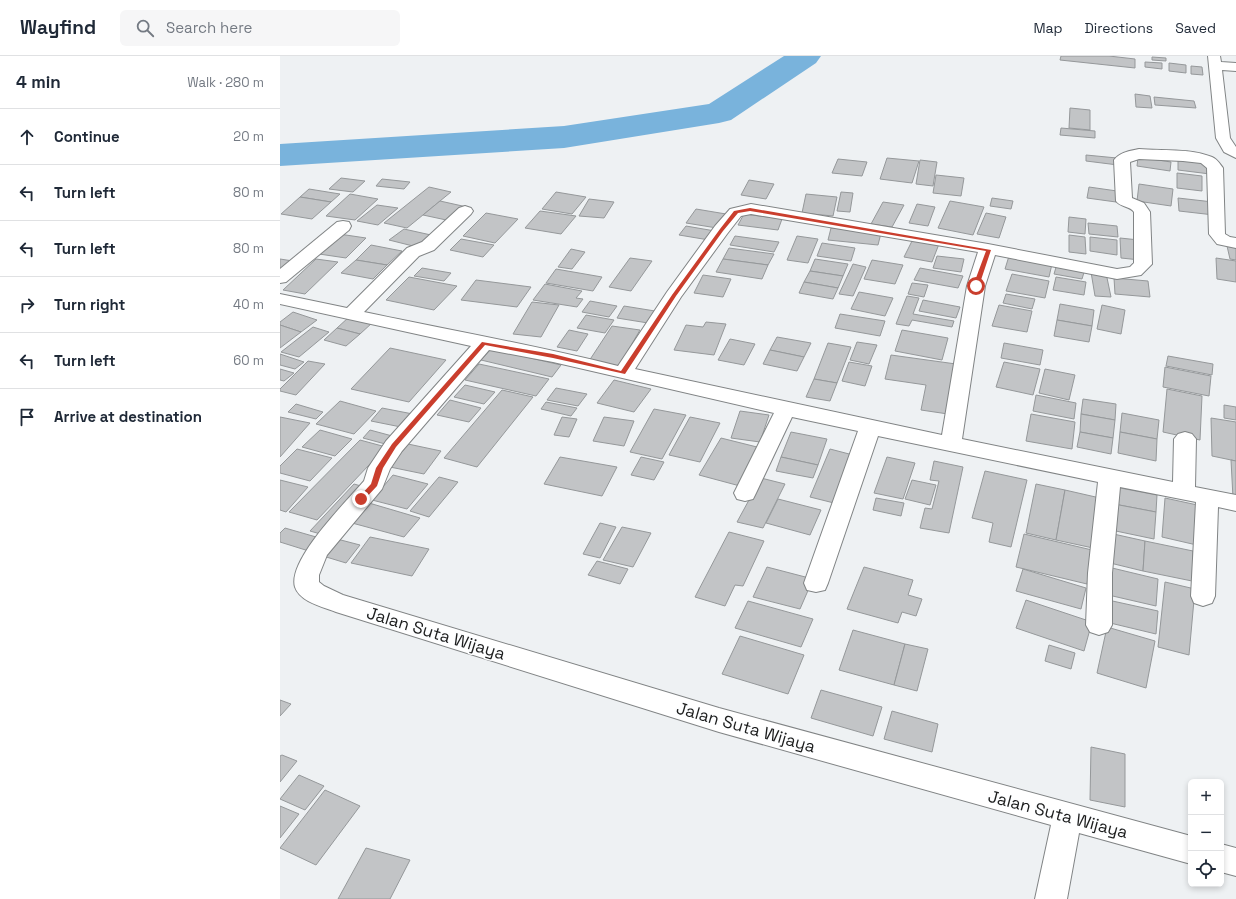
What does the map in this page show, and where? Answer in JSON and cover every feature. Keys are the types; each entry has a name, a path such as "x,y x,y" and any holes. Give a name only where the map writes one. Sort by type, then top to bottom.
{"street":[{"path":"1234,152 1226,146 1223,138 1214,60 1236,67"},
{"path":"622,373 673,296 736,212 750,209 1117,274 1135,271 1143,264 1142,212 1138,206 1124,201 1122,160 1131,155 1139,154 1206,160 1234,152"},
{"path":"1206,160 1215,168 1217,234 1219,239 1236,243"},
{"path":"351,314 413,252 428,246 465,211"},
{"path":"280,278 344,226"},
{"path":"950,443 976,286 988,250"},
{"path":"280,299 484,343 553,356 622,373 870,427 1236,503"},
{"name":"Jalan Suta Wijaya","path":"484,343 394,446 380,468 374,484 317,551 307,575 307,586 315,593 336,602 719,720 1188,849"},
{"path":"745,494 786,408"},
{"path":"816,583 870,427"},
{"path":"1184,492 1185,439"},
{"path":"1099,625 1100,573 1110,477"},
{"path":"1203,596 1207,497"},
{"path":"1051,899 1068,816"},
{"path":"1224,859 1236,862"}],"building":[{"path":"1061,56 1109,56 1135,59 1135,68 1060,60"},
{"path":"1152,57 1166,58 1166,61 1152,60"},
{"path":"1145,62 1162,63 1162,69 1145,67"},
{"path":"1169,63 1186,65 1186,73 1169,71"},
{"path":"1191,66 1202,67 1203,75 1191,74"},
{"path":"1135,94 1150,96 1152,108 1136,107"},
{"path":"1154,97 1194,101 1196,108 1155,105"},
{"path":"1070,108 1090,110 1090,130 1069,128"},
{"path":"1061,128 1095,131 1095,138 1060,135"},
{"path":"1086,155 1117,158 1118,165 1086,161"},
{"path":"1138,157 1171,162 1170,171 1137,166"},
{"path":"887,158 919,161 912,183 880,179"},
{"path":"838,159 867,162 862,176 832,173"},
{"path":"1178,159 1209,163 1210,174 1178,170"},
{"path":"920,160 937,162 933,186 916,184"},
{"path":"1177,173 1202,176 1202,191 1177,188"},
{"path":"936,175 964,178 961,196 933,193"},
{"path":"341,178 365,181 353,192 329,189"},
{"path":"382,179 410,182 404,189 376,186"},
{"path":"749,180 774,184 766,199 741,195"},
{"path":"1139,184 1173,189 1171,206 1137,201"},
{"path":"429,187 451,192 407,228 384,223"},
{"path":"1089,187 1117,191 1116,202 1087,198"},
{"path":"309,189 340,194 331,202 300,197"},
{"path":"556,192 586,197 572,214 542,209"},
{"path":"841,192 853,193 850,212 837,211"},
{"path":"350,194 378,199 355,220 326,216"},
{"path":"806,194 837,197 833,216 802,213"},
{"path":"300,197 331,202 312,219 281,214"},
{"path":"992,198 1013,201 1011,209 990,206"},
{"path":"1178,198 1213,202 1214,215 1179,211"},
{"path":"589,199 614,202 604,218 579,216"},
{"path":"440,201 467,207 451,221 423,215"},
{"path":"950,201 984,207 973,235 938,228"},
{"path":"883,202 904,205 892,227 871,224"},
{"path":"917,204 935,207 928,226 909,223"},
{"path":"377,205 398,208 378,225 357,221"},
{"path":"696,209 726,214 717,228 686,223"},
{"path":"540,211 576,216 561,234 525,228"},
{"path":"486,213 518,219 495,243 463,236"},
{"path":"986,213 1006,217 999,238 977,234"},
{"path":"744,214 782,219 778,230 738,225"},
{"path":"1069,217 1086,219 1085,234 1068,232"},
{"path":"1088,223 1117,226 1118,237 1089,234"},
{"path":"686,226 715,231 709,240 679,235"},
{"path":"831,228 881,233 878,245 828,240"},
{"path":"404,229 431,235 417,247 389,240"},
{"path":"339,234 366,238 346,258 319,254"},
{"path":"1069,235 1085,237 1086,254 1069,252"},
{"path":"735,236 779,242 774,252 730,245"},
{"path":"797,236 818,239 808,263 787,260"},
{"path":"1090,237 1117,240 1117,255 1090,251"},
{"path":"1120,238 1139,240 1140,260 1121,258"},
{"path":"461,239 494,245 483,257 450,250"},
{"path":"913,239 939,244 932,262 904,257"},
{"path":"822,243 855,248 851,261 817,256"},
{"path":"371,245 402,251 387,265 356,260"},
{"path":"1227,246 1236,247 1236,260 1230,259"},
{"path":"729,248 774,254 768,265 723,259"},
{"path":"571,249 585,252 572,269 558,267"},
{"path":"937,256 964,259 961,272 933,268"},
{"path":"1009,256 1052,264 1049,277 1005,269"},
{"path":"630,258 652,261 631,291 609,287"},
{"path":"1216,258 1236,261 1236,282 1217,279"},
{"path":"280,259 293,261 280,273"},
{"path":"316,259 338,262 305,294 283,290"},
{"path":"723,259 768,265 762,279 716,272"},
{"path":"815,259 848,264 843,276 810,271"},
{"path":"356,260 387,265 373,279 341,273"},
{"path":"872,260 903,265 895,284 864,279"},
{"path":"853,264 866,267 853,296 839,294"},
{"path":"1057,264 1085,269 1082,279 1054,274"},
{"path":"422,268 451,273 444,281 414,276"},
{"path":"920,268 963,276 958,288 914,280"},
{"path":"556,269 602,277 593,291 546,283"},
{"path":"810,271 843,276 838,288 804,282"},
{"path":"1091,272 1106,273 1111,297 1095,296"},
{"path":"1012,274 1049,281 1045,298 1006,291"},
{"path":"703,275 731,279 723,297 694,293"},
{"path":"409,277 457,286 434,310 386,300"},
{"path":"1056,277 1086,282 1084,295 1053,290"},
{"path":"1114,278 1148,281 1150,297 1115,294"},
{"path":"476,280 531,287 517,307 461,300"},
{"path":"804,282 838,288 833,299 799,293"},
{"path":"912,283 928,285 924,297 908,294"},
{"path":"545,284 582,291 576,298 583,299 577,307 533,300"},
{"path":"859,292 893,298 885,316 851,309"},
{"path":"1006,294 1035,299 1032,309 1003,303"},
{"path":"907,296 919,298 913,314 954,321 952,327 912,320 909,326 896,324"},
{"path":"923,300 960,307 956,318 919,311"},
{"path":"590,301 617,306 609,317 582,312"},
{"path":"532,302 559,305 541,337 513,334"},
{"path":"1060,304 1094,310 1092,326 1057,320"},
{"path":"999,305 1032,311 1027,332 992,326"},
{"path":"1102,305 1125,310 1121,334 1097,329"},
{"path":"624,306 655,311 648,323 617,318"},
{"path":"293,312 317,320 301,332 280,325 280,322"},
{"path":"840,314 885,321 880,336 835,328"},
{"path":"586,315 614,320 605,333 577,328"},
{"path":"349,317 372,323 360,334 337,328"},
{"path":"1057,320 1092,326 1089,342 1054,336"},
{"path":"706,322 726,324 714,355 674,350 686,325 703,327"},
{"path":"280,325 301,332 280,348"},
{"path":"612,326 640,330 619,366 589,361"},
{"path":"313,327 329,332 299,357 281,352"},
{"path":"337,328 360,334 346,346 324,340"},
{"path":"569,330 588,334 577,351 557,347"},
{"path":"902,330 948,338 942,360 895,351"},
{"path":"777,337 811,343 804,357 770,350"},
{"path":"730,339 755,344 744,365 718,360"},
{"path":"857,342 877,345 869,364 850,360"},
{"path":"828,343 851,347 837,383 814,379"},
{"path":"1004,343 1043,350 1040,365 1001,358"},
{"path":"390,348 446,360 409,402 351,389"},
{"path":"491,349 561,365 552,377 481,360"},
{"path":"770,350 804,357 797,371 763,364"},
{"path":"280,354 304,362 295,369 280,365"},
{"path":"891,355 956,364 948,414 921,410 926,385 885,379"},
{"path":"1168,356 1213,364 1212,375 1166,366"},
{"path":"308,361 325,364 296,395 280,391 280,389"},
{"path":"849,362 872,366 865,386 842,381"},
{"path":"1004,362 1040,369 1033,395 996,387"},
{"path":"479,364 549,379 536,396 465,380"},
{"path":"1165,367 1211,376 1209,396 1163,387"},
{"path":"280,369 294,373 284,381 280,380"},
{"path":"1045,369 1075,375 1069,400 1039,393"},
{"path":"814,379 837,383 830,401 806,397"},
{"path":"614,380 651,389 634,412 597,403"},
{"path":"465,385 495,392 484,404 454,397"},
{"path":"556,388 587,394 578,406 547,400"},
{"path":"1167,389 1202,396 1200,440 1163,432"},
{"path":"502,390 533,397 477,467 444,458"},
{"path":"1036,395 1076,403 1074,419 1033,411"},
{"path":"1083,399 1116,404 1115,420 1081,414"},
{"path":"450,400 481,408 469,422 437,415"},
{"path":"340,401 376,411 354,434 316,424"},
{"path":"546,402 577,408 571,416 541,409"},
{"path":"296,404 323,412 316,419 288,412"},
{"path":"1224,405 1236,407 1236,420 1224,418"},
{"path":"382,408 418,415 406,428 371,421"},
{"path":"654,409 686,415 662,459 630,452"},
{"path":"740,411 769,415 760,442 731,438"},
{"path":"1122,413 1159,420 1157,439 1120,432"},
{"path":"1031,414 1075,422 1072,449 1026,441"},
{"path":"1081,414 1115,420 1113,438 1080,432"},
{"path":"280,417 310,423 280,457"},
{"path":"562,417 577,419 569,437 554,435"},
{"path":"604,417 634,421 624,446 593,441"},
{"path":"690,417 720,423 700,462 669,455"},
{"path":"1211,418 1236,422 1236,461 1212,456"},
{"path":"320,430 352,439 335,456 302,447"},
{"path":"370,430 396,437 389,445 363,438"},
{"path":"791,432 827,439 818,465 781,457"},
{"path":"1080,432 1113,438 1111,454 1077,447"},
{"path":"1120,432 1157,439 1156,461 1118,453"},
{"path":"721,438 761,448 740,486 699,475"},
{"path":"360,440 386,447 317,520 289,512"},
{"path":"408,444 441,451 424,474 390,467"},
{"path":"297,449 332,458 310,481 280,473 280,466"},
{"path":"830,449 853,455 834,503 810,497"},
{"path":"560,457 617,467 602,496 544,484"},
{"path":"641,457 664,462 654,480 631,475"},
{"path":"781,457 818,465 813,478 776,471"},
{"path":"887,457 915,463 903,499 874,493"},
{"path":"1231,460 1236,461 1236,499 1233,498"},
{"path":"934,461 963,467 949,533 920,528 925,508 932,509 939,481 930,480"},
{"path":"985,471 1027,480 1011,547 989,542 993,523 972,518"},
{"path":"393,475 428,484 407,509 372,500"},
{"path":"439,477 458,482 429,517 410,511"},
{"path":"761,478 785,484 763,528 737,522"},
{"path":"280,480 308,487 286,512 280,510"},
{"path":"912,480 936,485 930,505 905,499"},
{"path":"354,484 368,488 324,535 310,531"},
{"path":"1036,484 1065,490 1056,540 1026,533"},
{"path":"1115,487 1157,495 1156,512 1114,504"},
{"path":"1065,490 1100,498 1093,548 1056,540"},
{"path":"876,498 904,503 901,516 873,510"},
{"path":"1165,498 1202,506 1201,546 1162,537"},
{"path":"778,499 821,510 810,535 766,523"},
{"path":"369,503 420,518 404,537 352,523"},
{"path":"1114,504 1156,512 1154,539 1111,530"},
{"path":"600,523 616,527 600,558 583,554"},
{"path":"622,527 651,533 633,567 603,560"},
{"path":"285,528 323,539 312,552 280,542 280,533"},
{"path":"729,532 764,541 743,586 735,585 725,606 695,597"},
{"path":"1109,533 1145,541 1143,571 1106,562"},
{"path":"1024,534 1092,550 1087,584 1016,567"},
{"path":"370,537 429,549 412,576 351,563"},
{"path":"337,539 360,545 346,563 323,556"},
{"path":"1145,541 1193,551 1192,581 1143,571"},
{"path":"597,561 628,569 620,584 588,575"},
{"path":"767,567 813,579 800,609 753,597"},
{"path":"864,567 913,580 908,595 922,599 916,616 902,612 898,623 847,609"},
{"path":"1108,567 1158,579 1156,606 1104,594"},
{"path":"1023,569 1086,588 1081,609 1016,591"},
{"path":"1165,582 1195,589 1189,655 1158,647"},
{"path":"1026,600 1092,622 1084,651 1016,628"},
{"path":"1108,600 1158,611 1156,634 1106,622"},
{"path":"748,601 813,619 801,647 735,628"},
{"path":"1107,627 1155,641 1146,688 1097,673"},
{"path":"853,630 905,644 894,685 839,670"},
{"path":"740,636 804,655 788,694 722,674"},
{"path":"905,644 928,649 917,691 894,685"},
{"path":"1049,645 1075,653 1071,669 1045,661"},
{"path":"821,690 882,707 873,736 811,718"},
{"path":"280,700 291,704 280,716"},
{"path":"892,711 938,724 932,752 884,739"},
{"path":"1091,747 1125,754 1125,807 1090,800"},
{"path":"282,755 297,761 280,782 280,756"},
{"path":"299,775 324,786 305,810 280,799"},
{"path":"325,790 360,806 316,865 280,848"},
{"path":"280,806 299,814 280,838"},
{"path":"366,848 410,860 390,899 338,899"}],"waterway":[{"path":"280,155 564,137 719,113 805,56"}],"route":[{"path":"361,499 374,484 380,468 394,446 484,343 553,356 622,373 673,296 736,212 750,209 988,250 976,286"}]}
